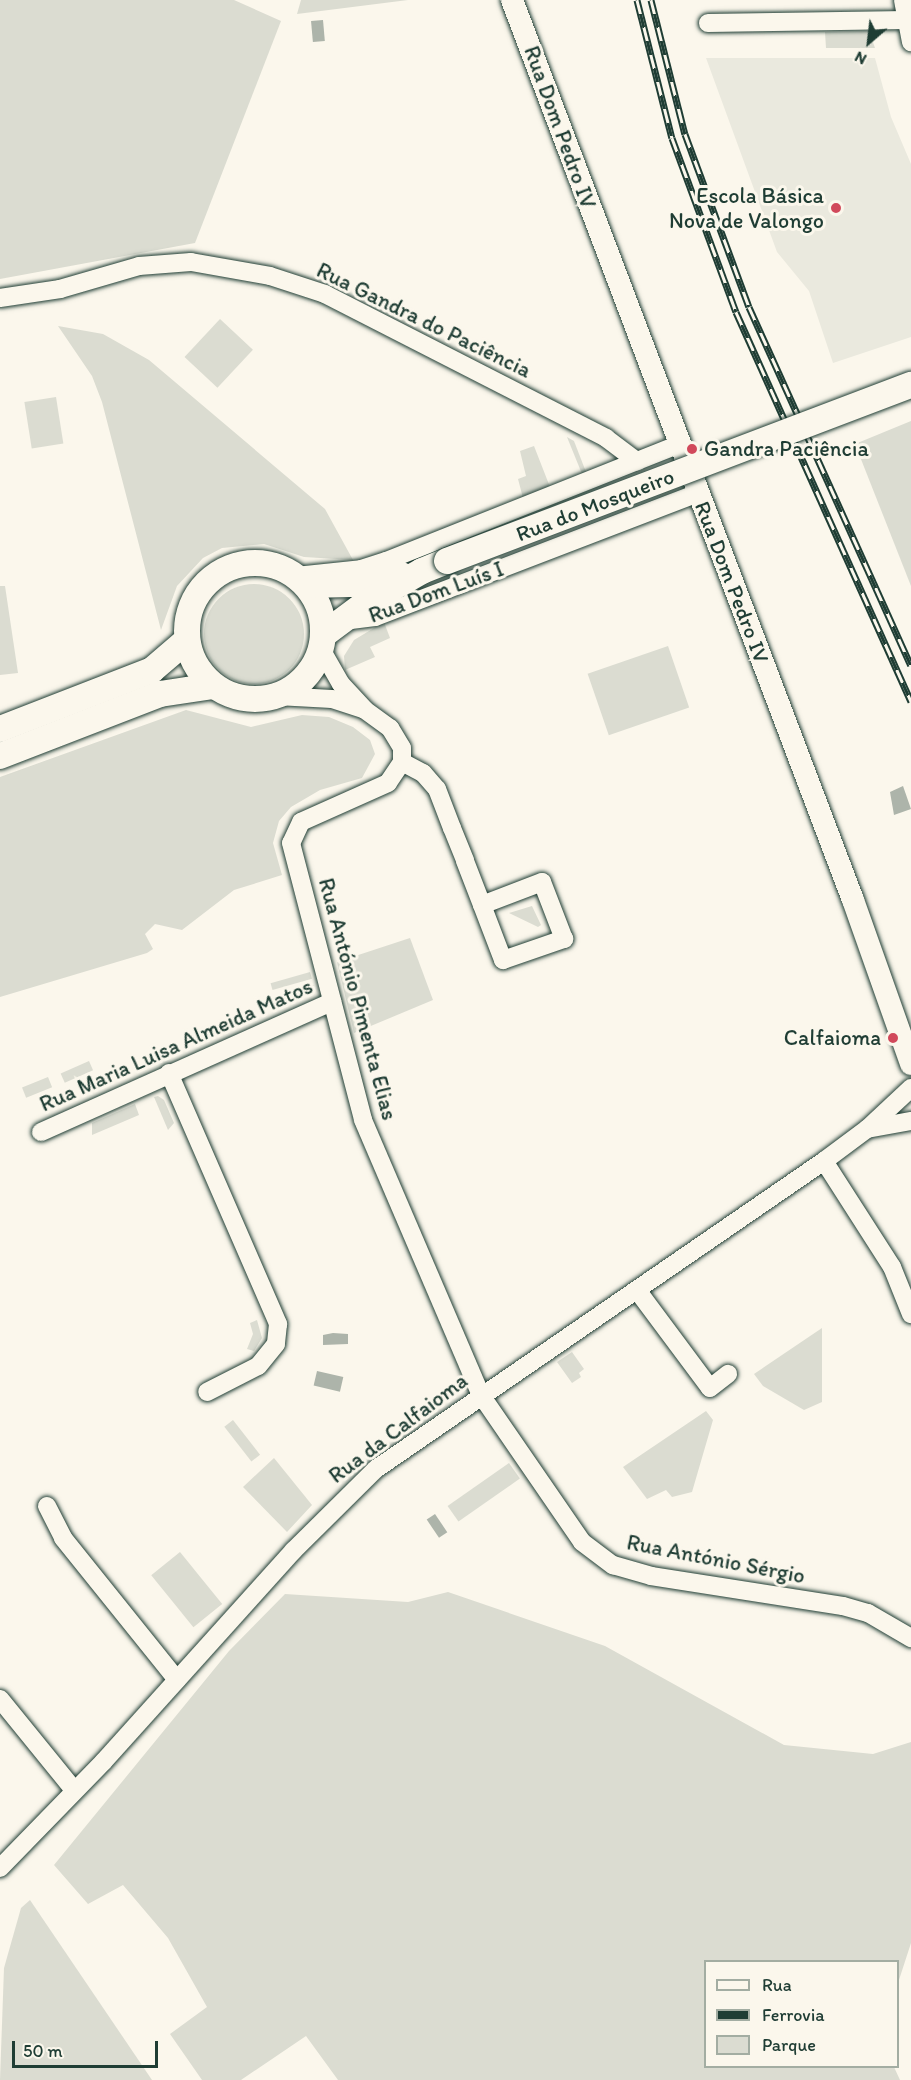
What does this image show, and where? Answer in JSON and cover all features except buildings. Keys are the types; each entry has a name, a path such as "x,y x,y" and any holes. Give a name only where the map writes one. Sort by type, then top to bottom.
{"main road":[{"name":"Rua do Mosqueiro","path":"447,561 911,384"},
{"name":"Rua Dom Luís I","path":"422,571 329,635 310,672 277,696 237,697 213,686 195,665 187,640 193,601 220,572 259,562 301,581 351,584 422,571 447,561"},
{"path":"301,581 320,608 329,635"},
{"path":"0,729 152,670 187,640"},
{"path":"0,756 160,694 213,686"}],"street":[{"name":"Rua Dom Pedro IV","path":"512,0 678,445 854,900 911,1064"},
{"path":"903,0 911,42"},
{"path":"708,23 906,20"},
{"name":"Rua Gandra do Paciência","path":"0,298 60,289 139,266 190,262 270,276 325,294 606,438 637,460"},
{"name":"Rua Dom Luís I","path":"301,581 361,569 386,561 678,445"},
{"name":"Rua Dom Luís I","path":"329,635 698,493"},
{"path":"329,635 341,684 365,710 390,728 402,748 402,762 423,773 436,789 503,960 564,939 542,882 482,905"},
{"path":"277,696 332,699 365,710"},
{"name":"Rua António Pimenta Elias","path":"402,762 388,783 301,822 291,843 363,1120 481,1395"},
{"name":"Rua Maria Luisa Almeida Matos","path":"41,1132 332,1002"},
{"path":"169,1073 278,1324 276,1344 258,1366 207,1392"},
{"name":"Rua da Calfaioma","path":"0,1868 348,1494 481,1395 824,1161 867,1129 911,1088"},
{"name":"Rua da Calfaioma","path":"867,1129 911,1120"},
{"path":"824,1161 892,1267 911,1314"},
{"path":"637,1290 710,1388 728,1374"},
{"name":"Rua António Sérgio","path":"481,1395 582,1542 613,1565 651,1576 843,1606 868,1613 911,1638"},
{"path":"47,1506 63,1538 177,1680"},
{"path":"0,1700 74,1790"}],"shaded area":[{"path":"323,20 325,41 313,42 311,21"},
{"name":"Escola Básica Nova de Valongo","path":"706,58 875,58 891,117 911,164 911,337 833,363 809,291 777,252"},
{"path":"903,786 911,809 894,815 890,792"},
{"path":"348,1334 348,1344 323,1345 323,1335"},
{"path":"317,1371 343,1377 340,1392 314,1386"},
{"path":"435,1514 447,1532 439,1538 427,1520"}],"green space":[{"path":"0,0 234,0 281,21 195,243 0,279"},
{"path":"301,0 408,0 297,14"},
{"path":"869,31 875,48 826,48 825,32"},
{"path":"220,319 253,350 217,388 185,357"},
{"path":"58,326 103,334 149,360 325,509 353,560 304,557 264,544 222,548 203,558 177,586 161,630 102,402 92,376"},
{"path":"56,397 63,443 32,448 24,402"},
{"path":"911,421 911,586 855,444"},
{"path":"567,437 574,441 586,472 582,474"},
{"path":"534,446 550,487 523,498 518,479 526,476 520,451"},
{"path":"254,584 282,592 296,606 304,634 296,662 282,676 254,684 226,676 212,662 204,634 212,606 226,592"},
{"path":"0,586 5,586 18,673 0,675"},
{"path":"384,622 390,638 370,647 375,657 345,670 344,656 354,640"},
{"path":"668,646 689,707 609,735 588,674"},
{"path":"186,710 251,727 302,715 329,717 353,727 370,740 375,754 362,778 320,790 291,807 279,821 273,843 282,875 234,890 182,930 155,924 145,934 153,949 147,953 0,997 0,777"},
{"path":"532,906 541,925 538,927 509,913"},
{"path":"410,938 433,1000 354,1033 337,962"},
{"path":"310,972 312,979 273,990 271,983"},
{"path":"314,985 309,994 284,1004 279,999"},
{"path":"89,1061 93,1070 65,1083 61,1074"},
{"path":"48,1077 52,1087 26,1098 22,1087"},
{"path":"158,1096 164,1100 174,1123 168,1130 154,1097"},
{"path":"135,1104 139,1115 92,1135 92,1123"},
{"path":"257,1320 262,1338 254,1351 247,1349 253,1334 250,1323"},
{"path":"822,1328 822,1402 804,1410 763,1386 754,1374"},
{"path":"572,1352 584,1369 579,1373 581,1377 572,1383 557,1362"},
{"path":"706,1411 713,1420 692,1492 672,1497 666,1490 647,1499 623,1467"},
{"path":"233,1420 260,1455 251,1461 224,1427"},
{"path":"274,1458 312,1505 287,1532 243,1487"},
{"path":"509,1463 520,1479 458,1522 448,1506"},
{"path":"180,1552 222,1604 193,1627 151,1575"},
{"path":"448,1592 605,1646 784,1745 873,1754 911,1742 911,1943 899,1980 899,1960 704,1960 704,2068 894,2068 900,2080 338,2080 306,2036 241,2080 202,2080 170,2034 207,2007 168,1938 123,1885 88,1904 54,1865 229,1651 285,1594 408,1602"},
{"path":"30,1900 152,2080 0,2080 4,1968 21,1908"}],"railway":[{"path":"637,0 672,138 736,312 911,701"},
{"path":"651,0 685,134 749,307 911,665"}],"place":[{"name":"Escola Básica Nova de Valongo","path":"836,208"},
{"name":"Gandra Paciência","path":"692,449"},
{"name":"Calfaioma","path":"893,1038"}]}
